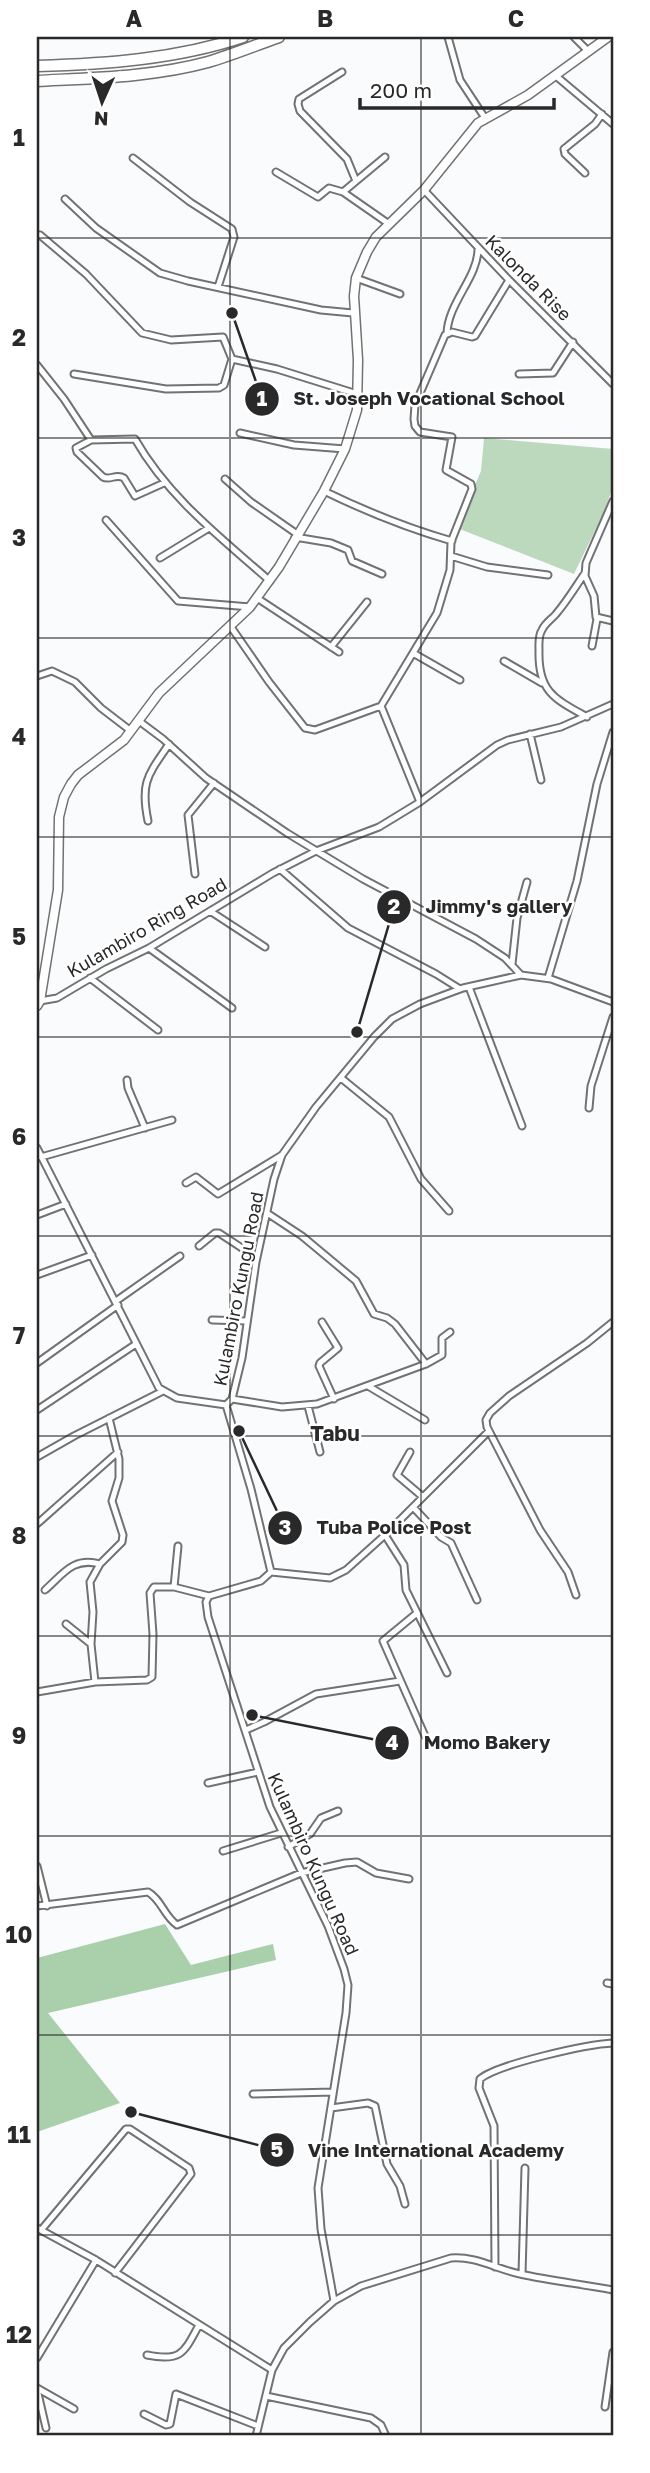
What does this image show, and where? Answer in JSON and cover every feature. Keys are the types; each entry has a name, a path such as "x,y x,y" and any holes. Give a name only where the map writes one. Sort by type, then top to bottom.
{"highway":[{"path":"37,66 106,63 145,58 243,37"},
{"path":"37,81 169,69 207,62 279,37"}],"street":[{"path":"448,37 460,80 485,118"},
{"path":"574,37 587,50"},
{"name":"Kulambiro Ring Road","path":"608,37 587,50 556,76 478,123 424,190 389,224 367,252 356,278 354,313 358,395 352,429 324,491 270,581 250,607 159,693 114,750 78,775 64,797 59,817 58,890 41,967 38,1004 57,998 149,948 280,869 316,851 379,827 420,802 497,745 547,731 610,706"},
{"path":"342,72 299,99 298,104 300,111 347,159 356,181"},
{"path":"556,76 613,124"},
{"path":"585,173 565,154 564,149 595,124 602,114"},
{"path":"343,192 385,157"},
{"path":"133,158 190,202 232,229 234,237 218,287"},
{"path":"276,172 318,197 329,188 343,192 389,224"},
{"name":"Kalonda Rise","path":"424,190 478,249 613,384"},
{"path":"65,199 96,228 151,268 188,282 321,310 354,313"},
{"path":"40,235 86,274 142,333 171,340 223,337 232,359 223,385 219,388 166,388 74,374"},
{"path":"232,626 269,682 305,728 315,730 381,706 437,613 450,570 452,541 472,485 446,470 452,438 420,432 415,426 414,414 415,405 447,333 449,318 475,263 478,249"},
{"path":"356,278 400,294"},
{"path":"447,333 475,336 509,280"},
{"path":"519,374 553,373 573,342"},
{"path":"232,359 277,369 358,395"},
{"path":"37,365 65,400 91,440"},
{"path":"240,433 294,444 345,449"},
{"path":"164,483 135,496 124,478 117,475 105,478 76,448 91,440 135,439 164,483 209,528 270,581"},
{"path":"225,480 296,536 340,545 348,550 352,561 382,574"},
{"path":"324,491 385,520 452,541"},
{"path":"592,646 597,619 594,596 586,581 587,556 613,501"},
{"path":"106,520 178,601 250,607"},
{"path":"160,558 209,528"},
{"path":"452,555 488,567 548,575"},
{"path":"542,683 540,633 585,573"},
{"path":"257,598 340,652"},
{"path":"331,647 367,602"},
{"path":"597,619 613,621"},
{"path":"413,653 460,680"},
{"path":"503,661 542,683 564,704 587,717"},
{"path":"37,667 56,672 75,682 131,731"},
{"path":"37,676 46,671"},
{"path":"381,706 420,802"},
{"path":"610,706 613,715"},
{"path":"139,721 214,783 287,834 363,879 476,939 512,964 521,975"},
{"path":"548,978 578,881 597,784 613,732"},
{"path":"530,734 541,780"},
{"path":"148,821 143,797 147,780 150,771 169,744"},
{"path":"195,874 188,815 214,783"},
{"path":"280,869 348,928 460,989"},
{"path":"512,964 517,918 527,882"},
{"path":"210,911 265,947"},
{"path":"149,948 232,1009"},
{"name":"Kulambiro Kungu Road","path":"271,1572 251,1489 226,1405 233,1399 257,1258 282,1155 316,1107 392,1018 411,1008 460,989 521,975 548,978 613,1002"},
{"path":"90,978 158,1030"},
{"path":"469,987 522,1126"},
{"path":"589,1108 592,1083 613,1017"},
{"path":"341,1078 389,1117 421,1179 449,1211"},
{"path":"127,1080 145,1128"},
{"path":"41,1157 172,1120"},
{"path":"37,1148 155,1383 163,1391 177,1398 226,1405"},
{"path":"186,1183 196,1177 218,1194 282,1155"},
{"path":"37,1215 66,1204"},
{"path":"267,1213 302,1236 356,1281 374,1314 395,1324 426,1364"},
{"path":"199,1246 215,1233 219,1233 257,1258"},
{"path":"37,1275 92,1255"},
{"path":"37,1363 180,1256"},
{"path":"212,1320 247,1321"},
{"path":"322,1322 338,1348 319,1366 334,1399"},
{"path":"576,1595 568,1572 540,1530 486,1422 509,1396 613,1322"},
{"path":"233,1399 282,1407 308,1406 334,1399 426,1364 442,1355 442,1338 450,1332"},
{"path":"37,1410 136,1344"},
{"path":"368,1386 425,1420"},
{"path":"37,1457 163,1391"},
{"path":"308,1406 320,1452"},
{"path":"95,1682 90,1582 100,1564 116,1550 123,1538 112,1501 119,1478 118,1452 110,1418"},
{"path":"37,1692 95,1682 147,1680 152,1677 153,1634 149,1593 154,1587 174,1587 209,1595 261,1581 271,1572 323,1578 336,1576 385,1535 489,1431"},
{"path":"37,1524 118,1452"},
{"path":"410,1452 397,1476 423,1497"},
{"path":"413,1507 451,1544 477,1601"},
{"path":"385,1535 404,1566 405,1590 447,1673"},
{"path":"174,1587 178,1546"},
{"path":"45,1590 78,1562 100,1564"},
{"name":"Kulambiro Kungu Road","path":"209,1595 206,1602 208,1617 270,1807 332,1935 348,1985 346,2013 318,2188 321,2229 334,2301"},
{"path":"417,1613 383,1641 425,1736"},
{"path":"66,1624 91,1644"},
{"path":"246,1730 316,1694 400,1681"},
{"path":"208,1783 258,1772"},
{"path":"288,1847 310,1834 321,1818 338,1811"},
{"path":"223,1851 282,1833"},
{"path":"37,1906 148,1892 154,1896 174,1924 180,1924 302,1873 354,1862 376,1873 408,1879"},
{"path":"37,1866 47,1906"},
{"path":"495,2267 494,2126 479,2088 480,2079 484,2075 511,2066 575,2048 613,2043"},
{"path":"253,2094 333,2092"},
{"path":"331,2108 368,2103 375,2105 385,2157 400,2186 405,2204"},
{"path":"115,2273 191,2174 189,2168 130,2129 126,2129 39,2228 96,2260 115,2273 272,2370"},
{"path":"522,2274 525,2168"},
{"path":"256,2436 272,2370 284,2348 334,2301 376,2281 451,2258 478,2259 522,2274 613,2290"},
{"path":"37,2358 96,2260"},
{"path":"147,2355 171,2357 180,2354 185,2351 199,2325"},
{"path":"605,2407 612,2381 613,2352"},
{"path":"37,2389 74,2409"},
{"path":"37,2389 46,2428"},
{"path":"144,2414 166,2425 170,2424 176,2394 258,2426"},
{"path":"266,2396 371,2418 381,2426 386,2436"}],"green space":[{"path":"484,438 613,449 613,487 574,574 457,528 481,471"},
{"path":"165,1924 191,1965 273,1944 276,1960 48,2013 120,2103 37,2132 37,1958"}],"place":[{"name":"St. Joseph Vocational School","path":"232,313"},
{"name":"Jimmy's gallery","path":"357,1032"},
{"name":"Tuba Police Post","path":"239,1431"},
{"name":"Momo Bakery","path":"252,1715"},
{"name":"Vine International Academy","path":"131,2112"}],"district":[{"name":"Tabu","path":"335,1434"}]}
